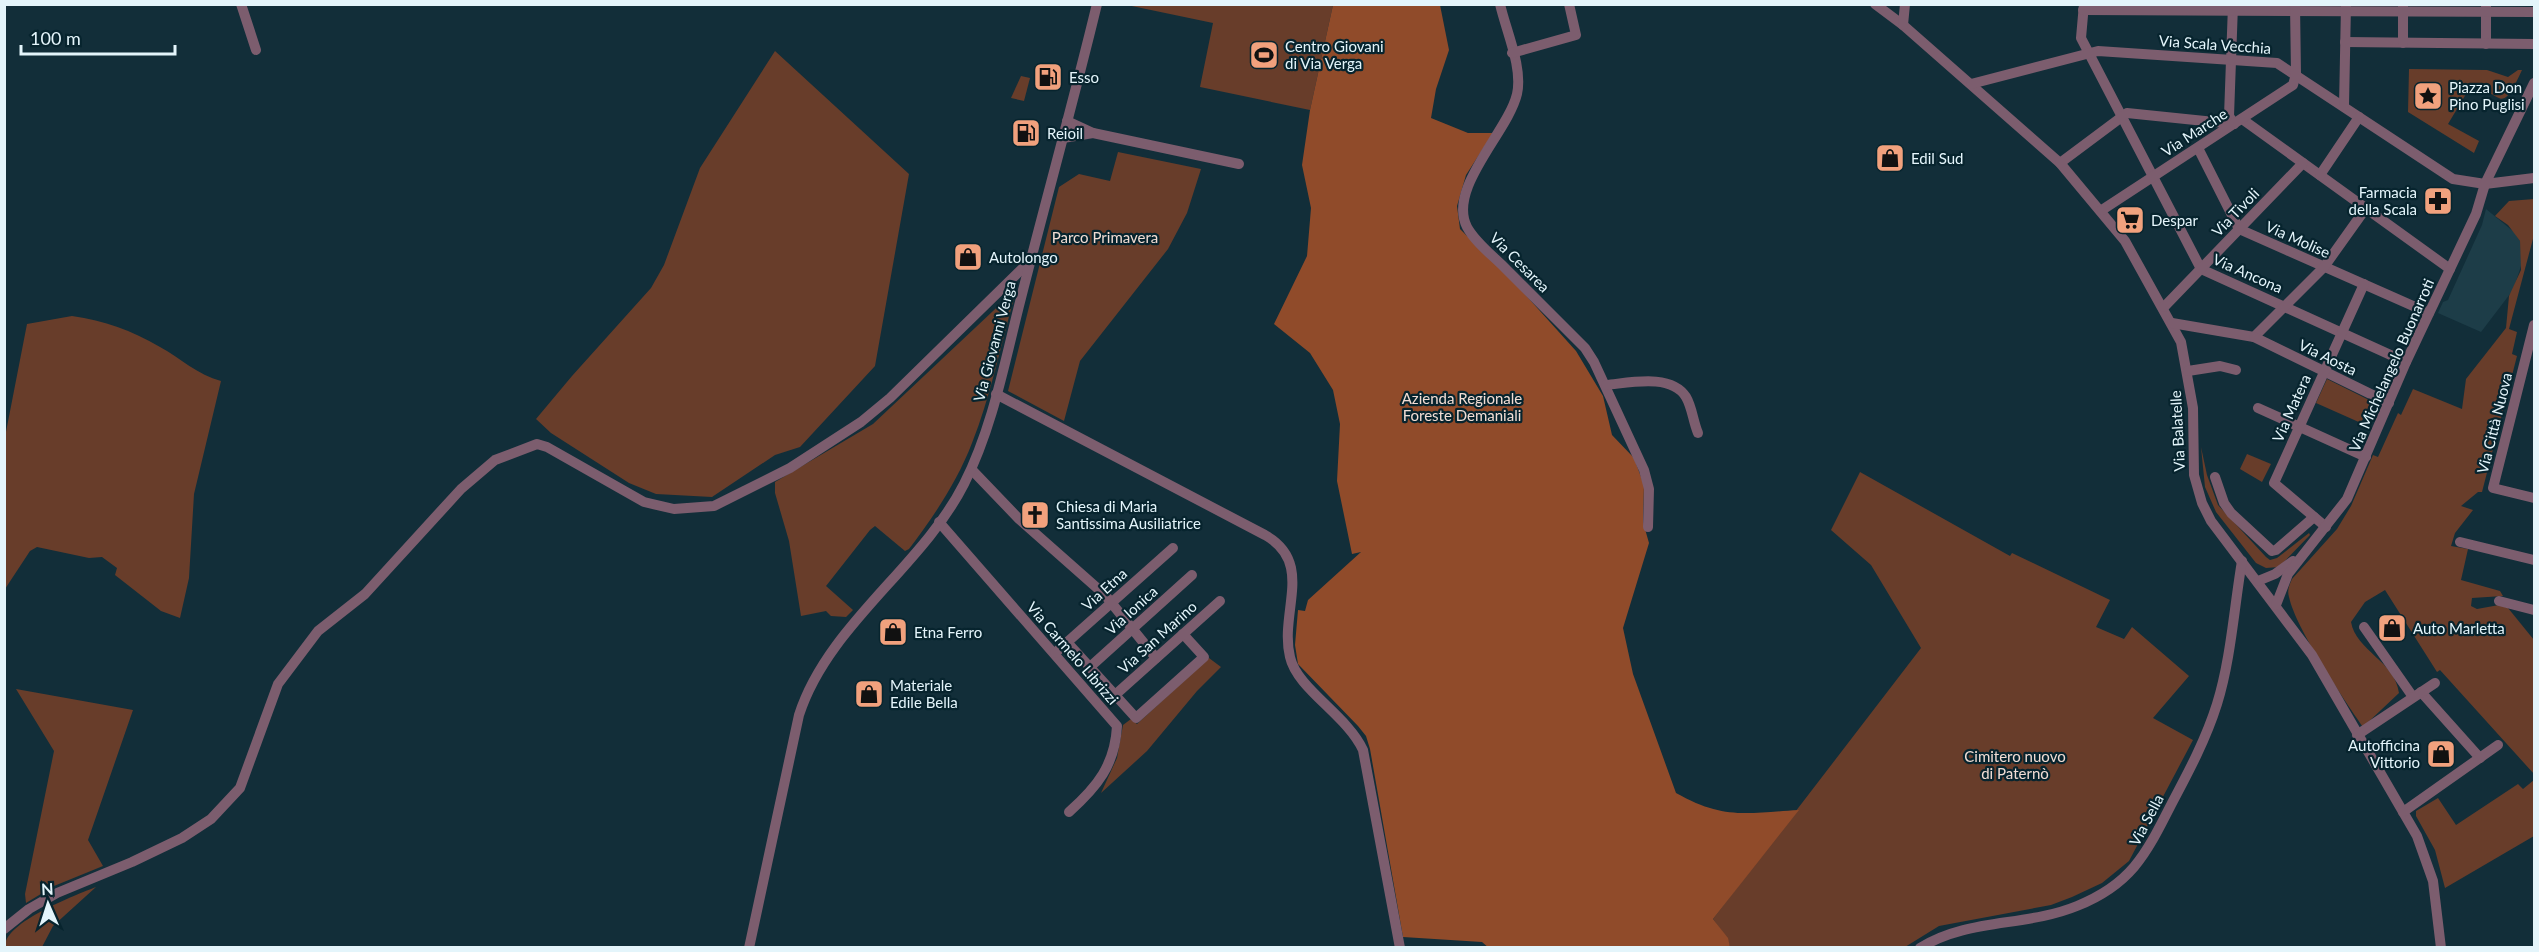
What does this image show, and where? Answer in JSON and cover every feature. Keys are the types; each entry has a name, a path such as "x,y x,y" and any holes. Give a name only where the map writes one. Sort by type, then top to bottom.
{"street":[{"path":"241,4 256,50"},
{"name":"Via Giovanni Verga","path":"749,948 799,715 815,676 939,522 972,470 996,394 1097,4"},
{"name":"Via Cesarea","path":"1500,4 1517,74 1517,95 1497,137 1469,183 1464,204 1465,222 1481,244 1585,348 1606,385 1644,470 1649,489 1648,526"},
{"path":"1512,53 1576,35 1569,4"},
{"name":"Via Balatelle","path":"1875,4 1903,25 2060,163 2102,210 2125,241 2164,307 2181,342 2188,371 2197,488 2211,520 2312,655 2417,836 2433,881 2441,948"},
{"path":"1903,25 1905,4"},
{"path":"2083,7 2486,8 2535,12"},
{"name":"Via Ancona","path":"2083,7 2081,38 2201,269 2406,362"},
{"path":"2233,7 2233,60 2229,116 2303,163 2450,269"},
{"path":"2295,8 2296,74"},
{"path":"2344,106 2346,8"},
{"path":"2403,8 2403,40"},
{"path":"2486,8 2486,41"},
{"path":"2345,42 2403,40 2535,44"},
{"name":"Via Scala Vecchia","path":"1971,84 2088,52 2277,63 2453,179 2485,184 2535,178"},
{"name":"Via Marche","path":"2102,210 2293,85 2296,74"},
{"name":"Via Michelangelo Buonarroti","path":"2307,549 2347,499 2406,362 2476,214 2485,184 2534,85"},
{"path":"2060,163 2127,113 2238,121"},
{"path":"2320,175 2359,117"},
{"path":"1067,121 1093,133 1239,164"},
{"path":"1063,138 1093,133"},
{"path":"2198,148 2239,229"},
{"name":"Via Tivoli","path":"2164,307 2303,163"},
{"path":"2254,337 2324,267 2366,208"},
{"name":"Via Molise","path":"2239,229 2429,313"},
{"path":"4,929 29,909 57,893 132,862 182,838 211,819 240,788 279,684 318,631 365,594 461,489 495,460 537,444 547,447 644,502 658,507 714,506 790,468 861,422 890,398 1031,260"},
{"name":"Via Matera","path":"2326,527 2274,483 2364,284"},
{"name":"Via Aosta","path":"2172,323 2254,337 2389,403"},
{"name":"Via Città Nuova","path":"2535,325 2493,488 2535,498"},
{"path":"2188,371 2220,366 2236,370"},
{"path":"1606,385 1647,382 1674,386 1686,396 1698,433"},
{"path":"996,394 1265,535 1284,548 1290,557 1293,579 1289,655 1298,675 1349,726 1363,750 1400,948"},
{"path":"2258,408 2366,457"},
{"path":"972,470 1019,519 1105,595 1156,658"},
{"path":"2215,477 2224,503 2231,513 2272,551 2314,517"},
{"name":"Via Carmelo Librizzi","path":"939,522 1117,726 1111,759 1103,776 1094,790 1069,812"},
{"path":"2460,543 2535,560"},
{"name":"Via Etna","path":"1055,653 1173,548"},
{"path":"2258,581 2282,569 2307,549"},
{"path":"2276,604 2288,574 2307,549"},
{"name":"Via Sella","path":"1920,948 1945,934 1958,930 2036,918 2078,906 2120,883 2138,865 2192,764 2211,722 2222,682 2242,561"},
{"name":"Via Ionica","path":"1090,667 1192,575"},
{"name":"Via San Marino","path":"1115,694 1220,601"},
{"path":"2499,602 2535,610"},
{"path":"2364,627 2417,695 2480,758"},
{"path":"1067,642 1136,718 1204,657 1183,634"},
{"path":"2357,735 2434,683"},
{"path":"2403,812 2499,745"}],"shaded area":[{"path":"2486,209 2514,232 2520,241 2522,263 2513,290 2481,332 2438,313 2443,302 2448,300 2482,225"}],"green space":[{"name":"Centro Giovani di Via Verga","path":"1127,5 1333,5 1310,110 1200,87 1213,23"},
{"name":"Azienda Regionale Foreste Demaniali","path":"1333,5 1440,5 1449,50 1436,89 1431,118 1468,133 1493,133 1466,175 1457,206 1460,229 1521,290 1576,351 1603,396 1612,435 1634,458 1644,485 1643,522 1649,543 1623,628 1633,674 1676,793 1708,807 1736,813 1799,810 1713,919 1728,938 1730,947 1489,948 1482,942 1403,937 1366,736 1298,664 1295,645 1298,610 1305,611 1308,600 1361,552 1352,554 1337,481 1340,424 1333,390 1310,353 1274,324 1307,256 1311,208 1302,165 1310,110"},
{"path":"775,51 909,174 875,366 800,447 775,455 712,497 656,494 629,483 551,433 536,419 651,288 664,265 700,168"},
{"path":"2409,69 2487,70 2508,77 2522,70 2509,95 2504,98 2489,92 2469,89 2448,124 2479,141 2474,153 2408,112"},
{"path":"1021,76 1030,78 1024,101 1011,98"},
{"name":"Parco Primavera","path":"1118,152 1201,169 1187,213 1168,249 1080,361 1064,421 1008,391 1059,187 1079,174 1110,181"},
{"path":"2534,199 2534,235 2509,329 2517,332 2512,354 2517,356 2482,492 2478,492 2461,506 2473,510 2455,533 2451,546 2468,549 2461,580 2500,591 2503,596 2472,598 2471,606 2477,609 2499,605 2508,608 2534,640 2534,774 2440,670 2437,672 2385,590 2365,602 2351,622 2360,641 2391,672 2399,693 2363,727 2310,645 2293,611 2288,592 2292,579 2337,529 2351,506 2373,455 2378,457 2398,413 2401,415 2413,389 2462,409 2466,379 2506,328 2509,296 2521,270 2520,241 2508,225 2495,216 2509,201"},
{"path":"1010,295 1014,297 1013,302 978,426 966,457 936,511 909,549 905,551 875,526 870,530 826,586 853,610 846,617 831,616 826,611 801,616 789,541 775,493 775,482 873,424"},
{"path":"72,316 128,331 160,347 205,375 221,381 194,494 189,578 180,618 161,611 115,575 117,568 102,557 89,558 37,547 30,551 5,589 5,437 27,324"},
{"path":"2327,379 2371,401 2361,423 2316,403"},
{"path":"2201,447 2207,475 2218,505 2266,557 2270,560 2277,558 2309,533 2310,535 2279,567 2266,568 2256,563 2216,512 2205,487"},
{"path":"2247,454 2271,464 2262,482 2240,469"},
{"name":"Cimitero nuovo di Paternò","path":"1860,472 2010,556 2012,553 2110,600 2096,627 2124,639 2132,627 2189,676 2153,718 2193,740 2129,861 2102,883 2072,897 2051,905 1939,926 1905,947 1730,947 1727,938 1713,919 1921,648 1871,565 1831,530"},
{"path":"1209,658 1221,667 1197,691 1147,751 1101,793 1117,758 1123,725 1131,719 1137,724"},
{"path":"16,689 133,710 88,840 103,866 54,886 26,903 25,894 54,751"},
{"path":"2534,780 2534,836 2445,888 2435,850 2416,816 2416,811 2438,798 2456,825 2518,784 2523,789"},
{"path":"96,887 53,926 42,947 5,947 8,938 16,928 28,919"}],"place":[{"name":"Centro Giovani di Via Verga","path":"1264,55"},
{"name":"Esso","path":"1048,77"},
{"name":"Piazza Don Pino Puglisi","path":"2428,96"},
{"name":"Reioil","path":"1026,133"},
{"name":"Edil Sud","path":"1890,158"},
{"name":"Farmacia della Scala","path":"2438,201"},
{"name":"Despar","path":"2130,220"},
{"name":"Autolongo","path":"968,257"},
{"name":"Chiesa di Maria Santissima Ausiliatrice","path":"1035,515"},
{"name":"Auto Marletta","path":"2392,628"},
{"name":"Etna Ferro","path":"893,632"},
{"name":"Materiale Edile Bella","path":"869,694"},
{"name":"Autofficina Vittorio","path":"2441,754"}]}
